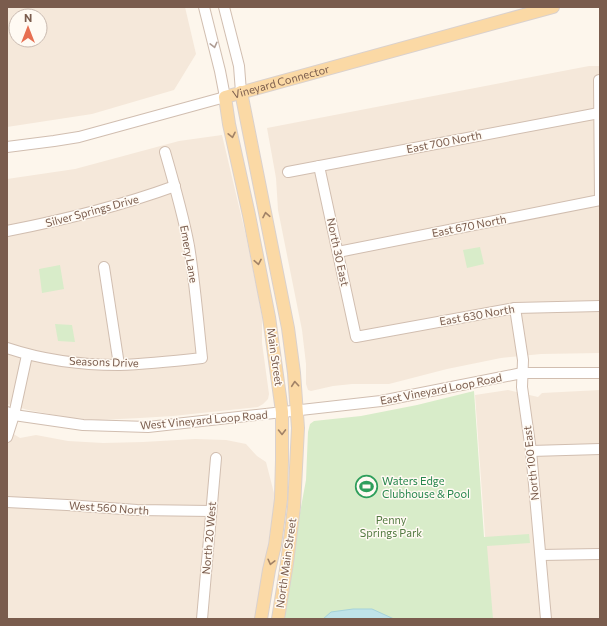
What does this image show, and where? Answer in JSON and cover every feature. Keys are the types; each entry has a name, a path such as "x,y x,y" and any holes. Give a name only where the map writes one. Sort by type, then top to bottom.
{"main road":[{"name":"Vineyard Connector","path":"225,97 553,7"},
{"name":"Main Street","path":"241,92 288,328 294,373 298,428 294,507"},
{"name":"Main Street","path":"225,97 229,124 269,317 282,412 281,499 275,544 261,619"},
{"name":"North Main Street","path":"278,619 294,507"}],"street":[{"path":"204,7 225,97"},
{"path":"224,7 239,66 241,92"},
{"path":"599,80 600,200"},
{"name":"Vineyard Connector","path":"7,148 80,137 225,97"},
{"name":"East 700 North","path":"288,172 599,113"},
{"name":"Emery Lane","path":"165,152 175,186 188,245 202,358"},
{"name":"North 30 East","path":"318,166 356,337"},
{"name":"Silver Springs Drive","path":"7,231 99,211 175,186"},
{"name":"East 670 North","path":"338,252 600,200"},
{"path":"104,267 119,364"},
{"name":"East 630 North","path":"356,337 515,308 600,306"},
{"name":"North 100 East","path":"515,308 523,360 522,387 531,451 546,619"},
{"name":"Seasons Drive","path":"7,348 28,355 72,362 139,364 202,358"},
{"path":"8,434 10,414 28,355"},
{"name":"East Vineyard Loop Road","path":"282,412 381,400 522,373 600,373"},
{"name":"West Vineyard Loop Road","path":"10,414 83,425 148,427 282,412"},
{"path":"531,451 600,450"},
{"name":"North 20 West","path":"202,619 216,458"},
{"name":"West 560 North","path":"7,502 136,510 211,511"},
{"path":"541,555 600,554"}],"shaded area":[{"path":"7,7 185,7 196,54 174,90 92,114 7,127"},
{"path":"589,66 600,66 600,353 541,354 501,358 447,369 389,384 352,384 333,386 311,391 308,390 306,384 306,364 302,330 278,210 276,178 267,128"},
{"path":"222,135 246,236 262,317 262,343 269,394 268,399 258,407 173,416 99,420 71,418 28,410 7,404 7,179 75,169 179,141"},
{"path":"508,390 538,397 542,393 600,390 600,619 491,619 475,395"},
{"path":"7,430 20,438 36,435 68,441 103,443 195,439 226,440 246,444 257,456 266,462 275,497 257,619 7,619"}],"green space":[{"path":"480,247 484,264 467,268 463,250"},
{"path":"60,265 64,289 42,293 39,269"},
{"path":"55,324 72,325 75,342 58,341"},
{"name":"Penny Springs Park","path":"474,391 484,537 529,534 530,543 487,546 493,619 284,619 306,480 308,432 310,424 314,421 361,416 417,405"}],"water":[{"path":"353,609 372,609 394,619 323,619 331,612"}],"place":[{"name":"Waters Edge Clubhouse & Pool","path":"366,487"}]}
